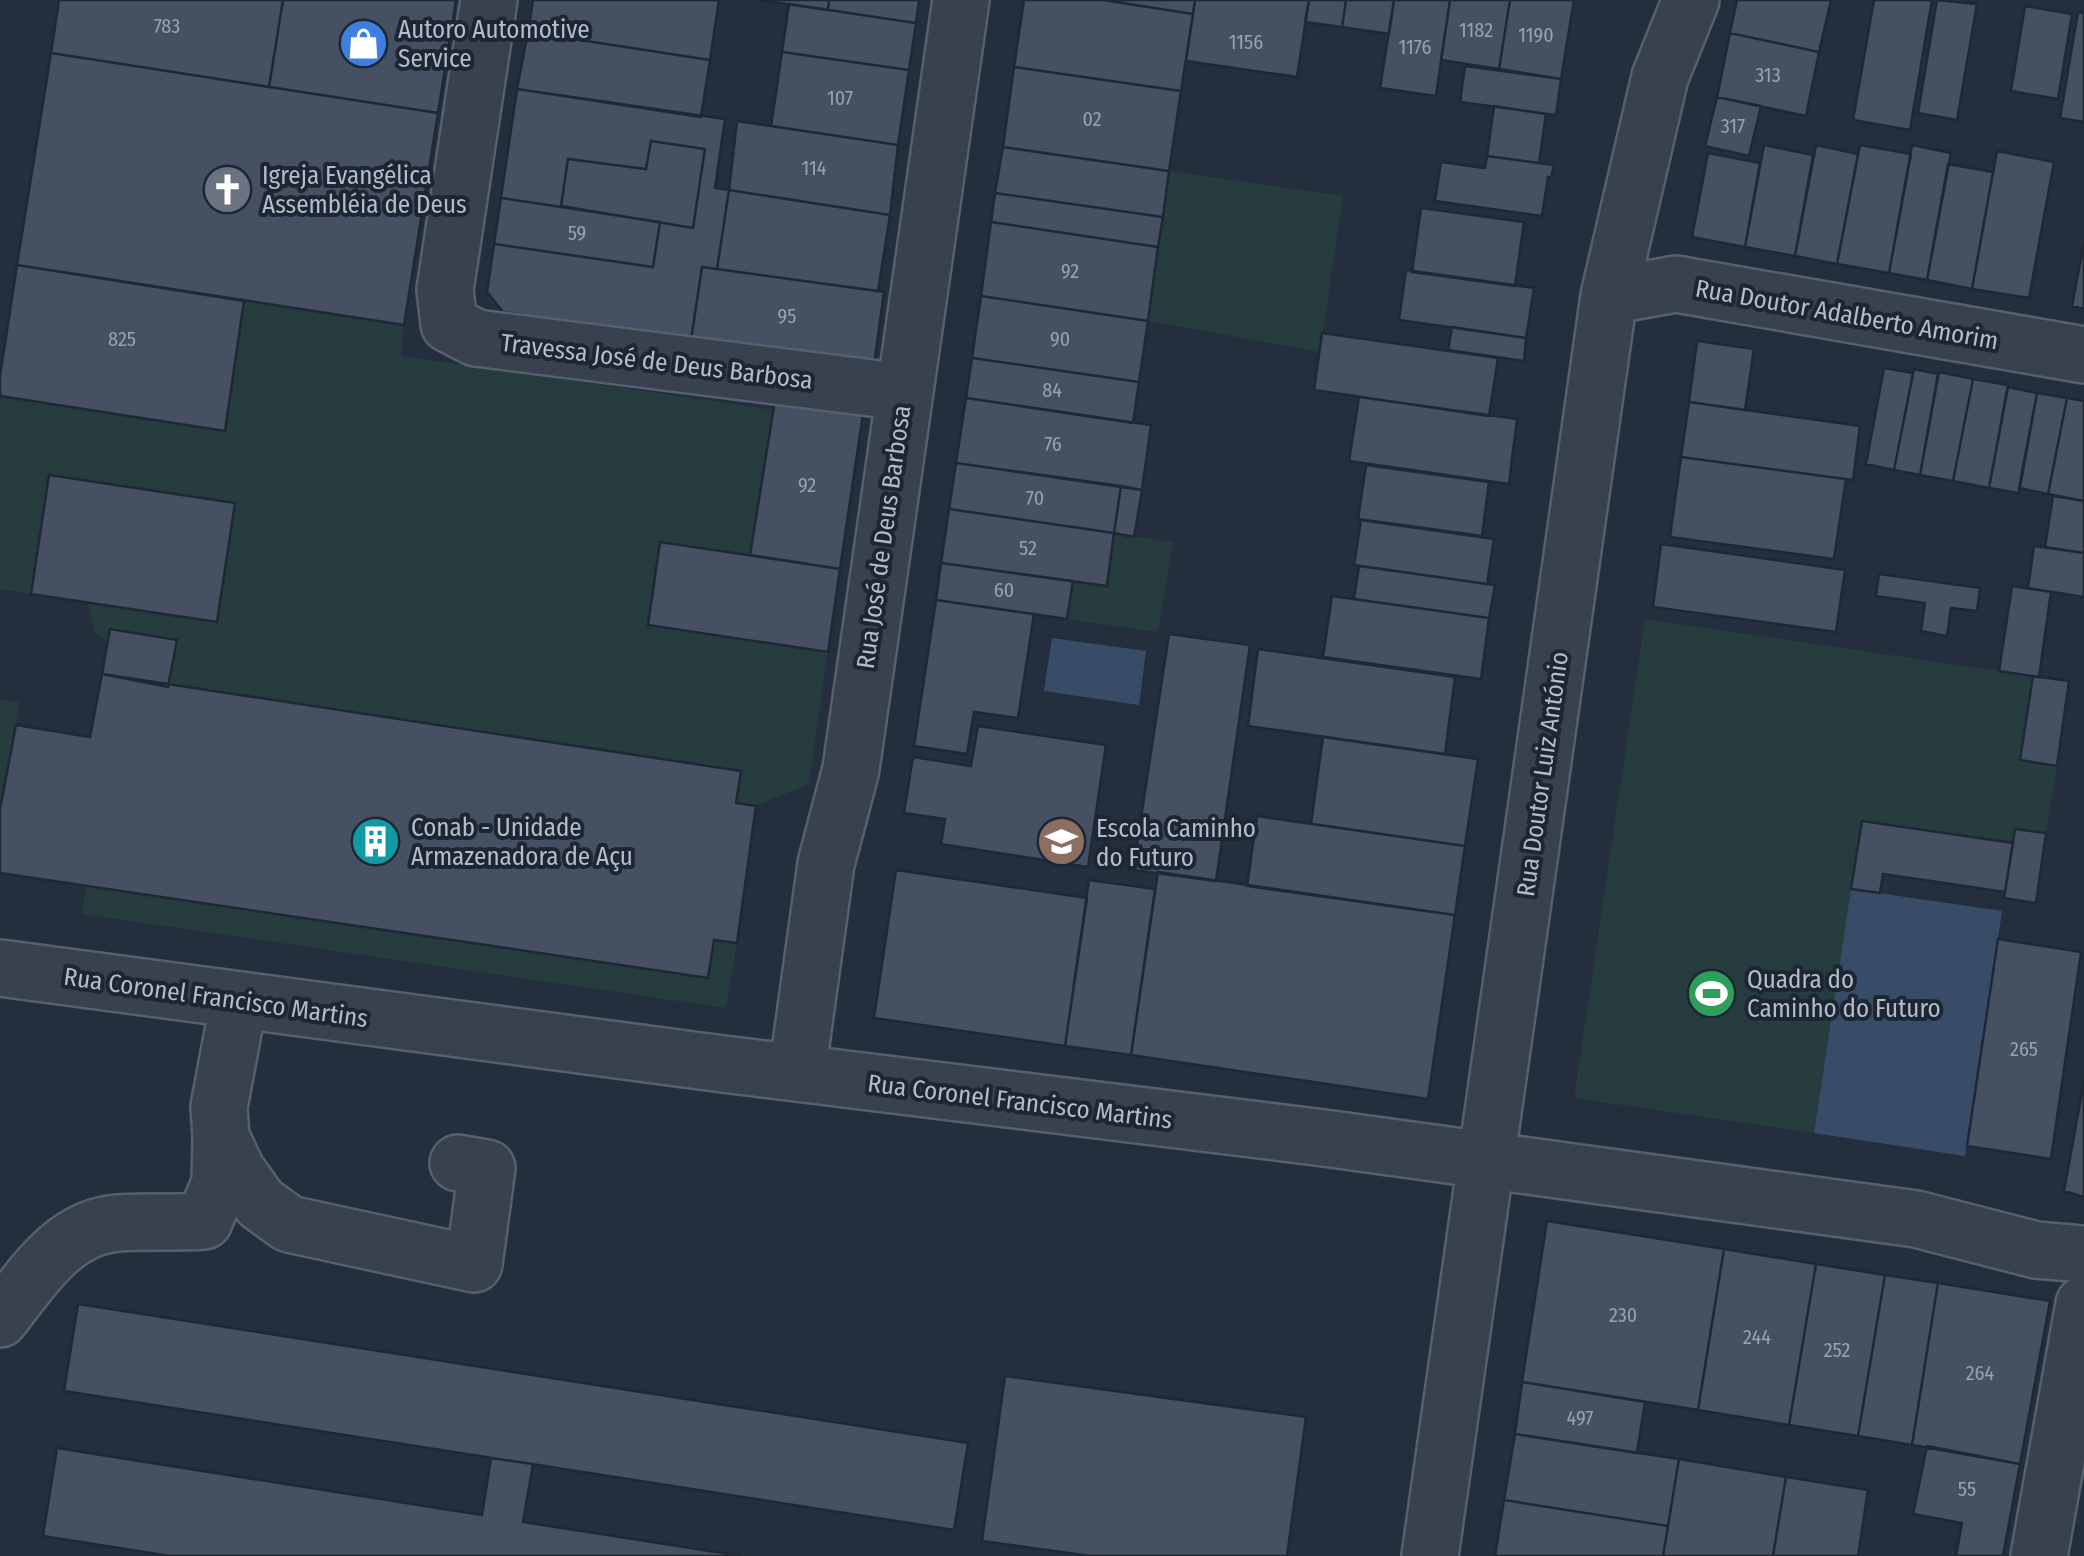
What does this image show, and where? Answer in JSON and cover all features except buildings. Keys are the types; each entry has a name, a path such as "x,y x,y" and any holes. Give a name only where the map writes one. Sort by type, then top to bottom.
{"street":[{"name":"Travessa José de Deus Barbosa","path":"490,0 444,290 448,324 476,338 903,392"},
{"name":"Rua José de Deus Barbosa","path":"797,1073 826,864 852,769 961,0"},
{"name":"Rua Doutor Luiz António","path":"1430,1556 1609,296 1660,77 1690,0"},
{"name":"Rua Doutor Adalberto Amorim","path":"1609,296 1676,284 2084,355"},
{"name":"Rua Coronel Francisco Martins","path":"0,968 1485,1160 1916,1220 2060,1252 2084,1296"},
{"path":"0,1319 49,1257 82,1232 114,1223 204,1221 220,1183 219,1107 239,1000"},
{"path":"222,1137 236,1171 260,1203 288,1224 474,1264 487,1168 458,1163"},
{"path":"2039,1556 2084,1304"}],"green space":[{"path":"1169,171 1343,196 1320,352 1148,321"},
{"path":"244,301 404,325 401,356 774,410 750,555 660,543 648,625 828,652 809,784 756,806 736,803 740,771 168,687 177,640 110,630 107,642 94,632 88,603 217,621 235,504 50,475 31,594 0,589 0,396 224,430"},
{"path":"1114,533 1173,542 1158,632 1067,619 1073,581 1107,586"},
{"path":"1645,619 2033,676 2020,759 2057,766 2046,833 2015,829 2013,843 1862,821 1814,1133 1574,1098"},
{"path":"0,699 20,702 0,809"},
{"path":"86,885 708,978 714,940 737,943 726,1008 82,914"}],"water":[{"path":"1052,638 1146,651 1139,705 1044,691"},
{"path":"1851,889 2002,911 1965,1156 1814,1133"}],"place":[{"name":"Autoro Automotive Service","path":"363,43"},
{"name":"Igreja Evangélica Assembléia de Deus","path":"227,189"},
{"name":"Conab - Unidade Armazenadora de Açu","path":"376,841"},
{"name":"Escola Caminho do Futuro","path":"1061,842"},
{"name":"Quadra do Caminho do Futuro","path":"1712,993"}]}
